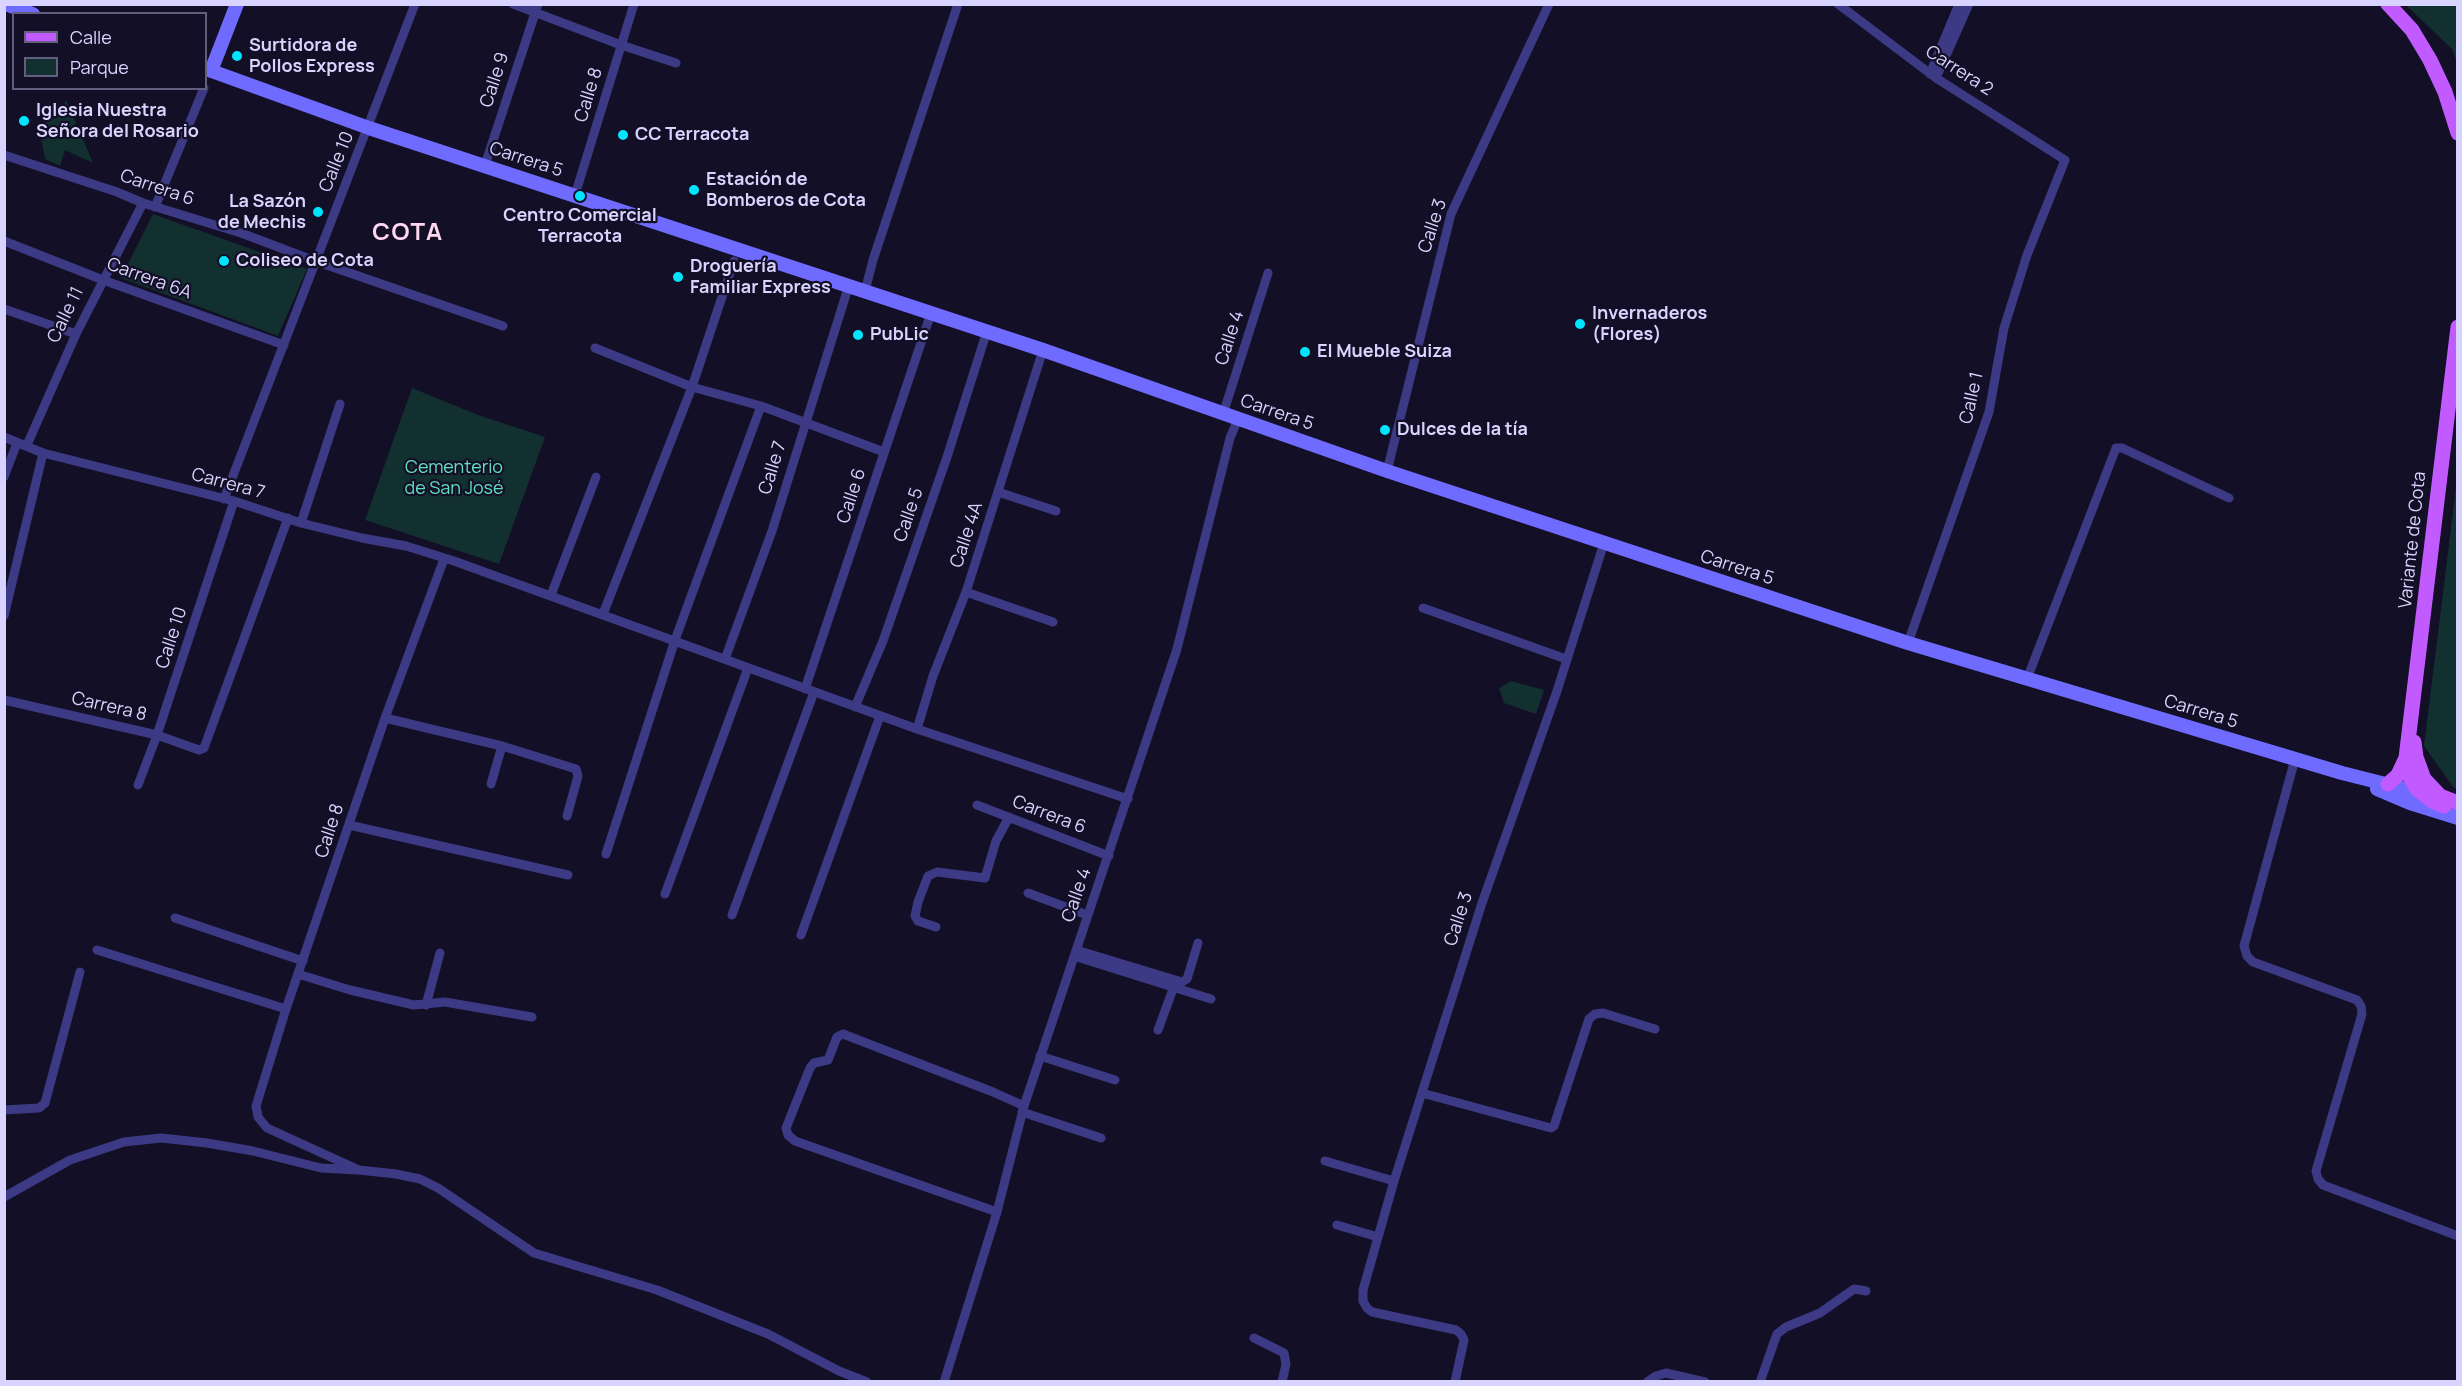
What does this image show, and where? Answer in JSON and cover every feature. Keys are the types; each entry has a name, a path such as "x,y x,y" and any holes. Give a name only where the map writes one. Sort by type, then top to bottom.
{"main road":[{"path":"5,4 27,12"},
{"path":"207,75 237,4"},
{"path":"2388,4 2412,30 2430,60 2445,92 2457,133"},
{"name":"Carrera 5","path":"207,75 987,331 1387,471 1908,643 2342,773 2452,801"},
{"name":"Variante de Cota","path":"2406,758 2416,692 2457,327"},
{"path":"2416,692 2414,744 2418,763 2428,784 2452,801"},
{"path":"2388,784 2398,775 2406,758"},
{"path":"2406,758 2410,777 2420,792 2432,801 2457,810"},
{"name":"Carrera 5","path":"2342,773 2410,803 2457,818"}],"street":[{"name":"Calle 10","path":"224,499 416,4"},
{"path":"513,4 537,9 621,45 676,63"},
{"name":"Calle 8","path":"575,195 634,4"},
{"path":"865,291 873,260 958,4"},
{"name":"Calle 3","path":"1387,471 1452,214 1549,4"},
{"name":"Carrera 2","path":"1838,4 1933,76 2065,160"},
{"path":"1933,76 1959,4"},
{"path":"1933,76 1969,4"},
{"name":"Calle 9","path":"484,165 537,9"},
{"path":"155,207 203,90"},
{"name":"Carrera 6","path":"4,155 117,192 155,207 241,233 503,326"},
{"name":"Calle 1","path":"1908,643 1989,412 2004,328 2027,255 2065,160"},
{"name":"Calle 11","path":"27,445 76,334 143,203"},
{"name":"Carrera 6A","path":"4,241 103,280 284,345"},
{"path":"603,614 692,387 734,261"},
{"name":"Calle 4","path":"1223,414 1268,273"},
{"name":"Calle 7","path":"725,659 772,531 849,285"},
{"path":"4,309 76,334"},
{"name":"Calle 6","path":"732,915 810,690 884,452 931,313"},
{"name":"Calle 5","path":"855,707 883,641 947,457 987,331"},
{"path":"595,348 692,387 761,406 884,452"},
{"name":"Calle 4A","path":"917,729 933,676 966,592 1043,350"},
{"path":"301,523 340,404"},
{"path":"606,854 675,640 761,406"},
{"name":"Calle 4","path":"944,1382 997,1212 1023,1109 1177,649 1224,460 1238,418"},
{"name":"Carrera 7","path":"4,437 43,453 234,501 301,523 406,546 454,561 880,716 1128,799"},
{"path":"4,477 17,443"},
{"path":"2027,679 2116,448 2122,448 2229,498"},
{"path":"4,616 43,453"},
{"path":"551,595 596,477"},
{"path":"998,492 1056,511"},
{"name":"Calle 10","path":"138,785 157,735 234,501"},
{"name":"Carrera 8","path":"4,700 157,735 199,750 204,748 288,518"},
{"name":"Calle 3","path":"1455,1382 1464,1340 1461,1334 1456,1330 1381,1314 1367,1308 1363,1301 1363,1290 1394,1181 1482,903 1557,691 1604,543"},
{"name":"Calle 8","path":"359,1170 267,1128 258,1117 256,1106 286,1009 385,718 444,559"},
{"path":"966,592 1053,622"},
{"path":"1423,608 1566,659"},
{"path":"665,894 748,668"},
{"path":"801,934 880,716"},
{"path":"385,718 502,746 576,770 578,776 567,816"},
{"path":"491,784 502,746"},
{"path":"2295,759 2244,946 2247,956 2253,962 2357,1000 2361,1006 2362,1014 2316,1172 2318,1179 2323,1185 2457,1236"},
{"name":"Carrera 6","path":"977,805 1109,856"},
{"path":"936,927 918,921 915,916 928,876 937,872 985,878 996,841 1009,817"},
{"path":"349,825 568,874"},
{"path":"1028,893 1087,915"},
{"path":"175,918 303,960"},
{"path":"1075,953 1182,982 1187,979 1198,943"},
{"path":"97,950 286,1009"},
{"path":"1075,953 1173,989 1211,999"},
{"path":"426,1005 440,954"},
{"path":"4,1110 39,1108 45,1103 80,972"},
{"path":"298,974 414,1005 445,1002 532,1017"},
{"path":"1158,1030 1173,989"},
{"path":"1422,1093 1551,1128 1554,1126 1589,1020 1595,1014 1604,1013 1655,1029"},
{"path":"997,1212 795,1141 788,1135 786,1128 810,1068 814,1063 828,1060 837,1036 843,1034 982,1087 1023,1109 1101,1138"},
{"path":"1040,1056 1115,1080"},
{"path":"4,1197 70,1160 98,1149 124,1142 161,1138 253,1151 321,1168 359,1170 420,1179 457,1198 534,1253 657,1290 768,1334 839,1371 867,1382"},
{"path":"1325,1161 1394,1181"},
{"path":"1337,1225 1378,1237"},
{"path":"1760,1382 1777,1335 1786,1327 1820,1313 1854,1289 1866,1291"},
{"path":"1254,1338 1284,1353 1286,1364 1282,1382"},
{"path":"1647,1382 1666,1373 1705,1382"}],"green space":[{"path":"2406,5 2457,5 2457,63 2452,49"},
{"path":"66,100 93,163 65,150 60,166 45,159 41,137 51,107 61,112"},
{"path":"153,214 307,269 278,336 121,278"},
{"name":"Cementerio de San José","path":"412,388 478,415 545,437 499,564 365,520"},
{"path":"2457,479 2458,789 2454,788 2424,746"},
{"path":"1511,681 1544,690 1536,714 1504,703 1499,688"}],"place":[{"name":"Surtidora de Pollos Express","path":"237,56"},
{"name":"Iglesia Nuestra Señora del Rosario","path":"24,121"},
{"name":"CC Terracota","path":"623,135"},
{"name":"Estación de Bomberos de Cota","path":"694,190"},
{"name":"Centro Comercial Terracota","path":"580,196"},
{"name":"La Sazón de Mechis","path":"318,212"},
{"name":"Coliseo de Cota","path":"224,261"},
{"name":"Droguería Familiar Express","path":"678,277"},
{"name":"Invernaderos (Flores)","path":"1580,324"},
{"name":"PubLic","path":"858,335"},
{"name":"El Mueble Suiza","path":"1305,352"},
{"name":"Dulces de la tía","path":"1385,430"}],"district":[{"name":"COTA","path":"408,233"}]}
